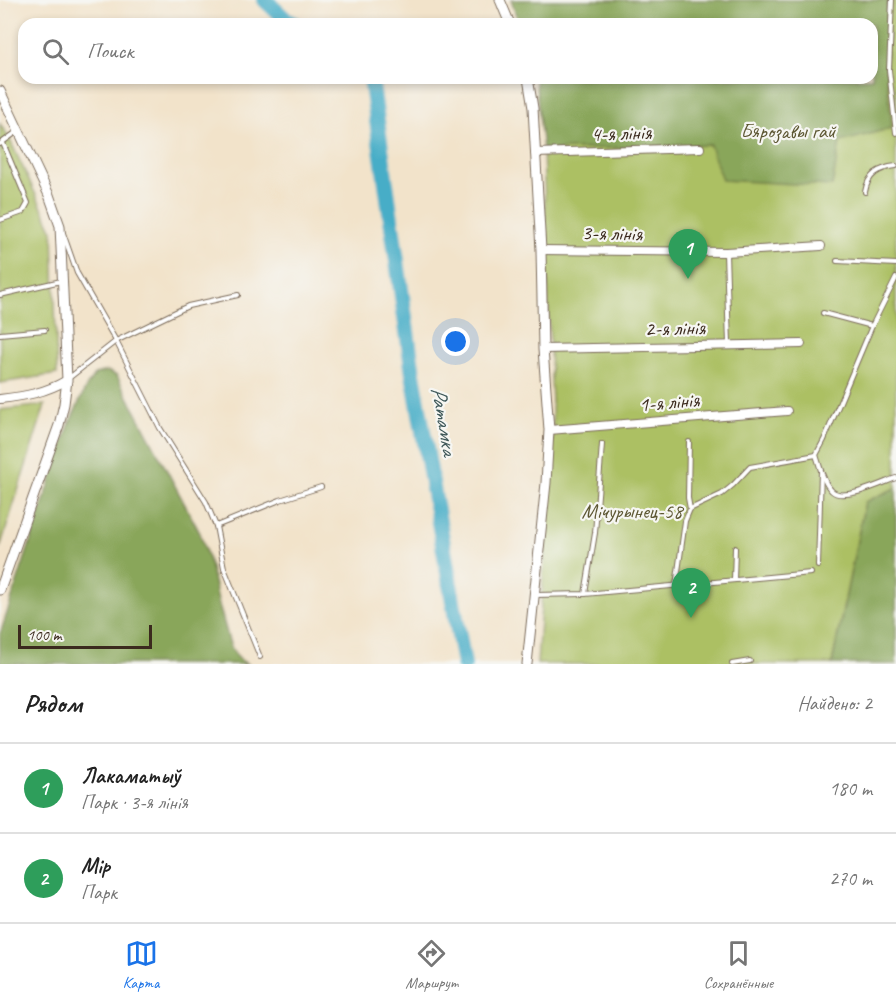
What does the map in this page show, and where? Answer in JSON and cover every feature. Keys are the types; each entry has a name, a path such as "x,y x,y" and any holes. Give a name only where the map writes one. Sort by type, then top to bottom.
{"street":[{"path":"500,0 508,18"},
{"path":"527,664 551,430 539,154 529,84"},
{"path":"0,91 49,195 60,226 67,380 59,425 0,589"},
{"name":"4-я лінія","path":"539,154 700,148"},
{"name":"3-я лінія","path":"544,250 726,252 821,246"},
{"name":"2-я лінія","path":"547,348 801,344"},
{"path":"0,399 36,394 67,380"},
{"name":"1-я лінія","path":"551,430 787,411"}],"lane":[{"path":"892,0 890,83 896,134"},
{"path":"890,83 896,83"},
{"path":"0,220 23,212 27,203 2,143 18,131"},
{"path":"865,192 866,184 873,174 883,168 896,166"},
{"path":"60,226 77,273 116,341 160,428 206,502 216,526 224,568 260,657"},
{"path":"726,252 729,345"},
{"path":"837,261 896,264"},
{"path":"896,278 872,326 816,455 829,489 834,493 841,495 860,491 896,478"},
{"path":"0,295 63,280"},
{"path":"67,380 116,341 188,306 238,295"},
{"path":"823,313 872,326"},
{"path":"0,334 45,330"},
{"path":"676,586 685,521 690,509 688,498 690,441"},
{"path":"585,594 596,523 602,444"},
{"path":"690,509 722,494 750,466 816,455"},
{"path":"818,566 821,470"},
{"path":"216,526 280,500 321,487"},
{"path":"734,580 735,548"},
{"path":"534,594 585,594 811,573"},
{"path":"732,664 750,661"}],"green space":[{"name":"Бярозавы гай","path":"511,0 888,0 886,70 892,128 840,142 832,186 722,180 710,145 543,150 536,84 878,84 878,18 517,18"},
{"name":"Мічурынец-58","path":"888,0 896,0 896,488 865,502 832,664 537,664 553,433 543,150 840,141 891,128 886,70"},
{"path":"0,124 9,138 53,231 57,374 0,383"},
{"path":"107,371 117,376 200,533 231,648 239,659 247,664 0,664 0,634 70,422 86,387 95,374"},
{"path":"45,405 0,548 0,410"},
{"path":"896,488 896,664 832,664 865,502"}],"waterway":[{"name":"Ратамка","path":"265,0 284,18"},
{"name":"Ратамка","path":"372,84 413,374 464,664"}],"place":[{"name":"Лакаматыў","path":"688,279"},
{"name":"Мір","path":"691,618"}]}
